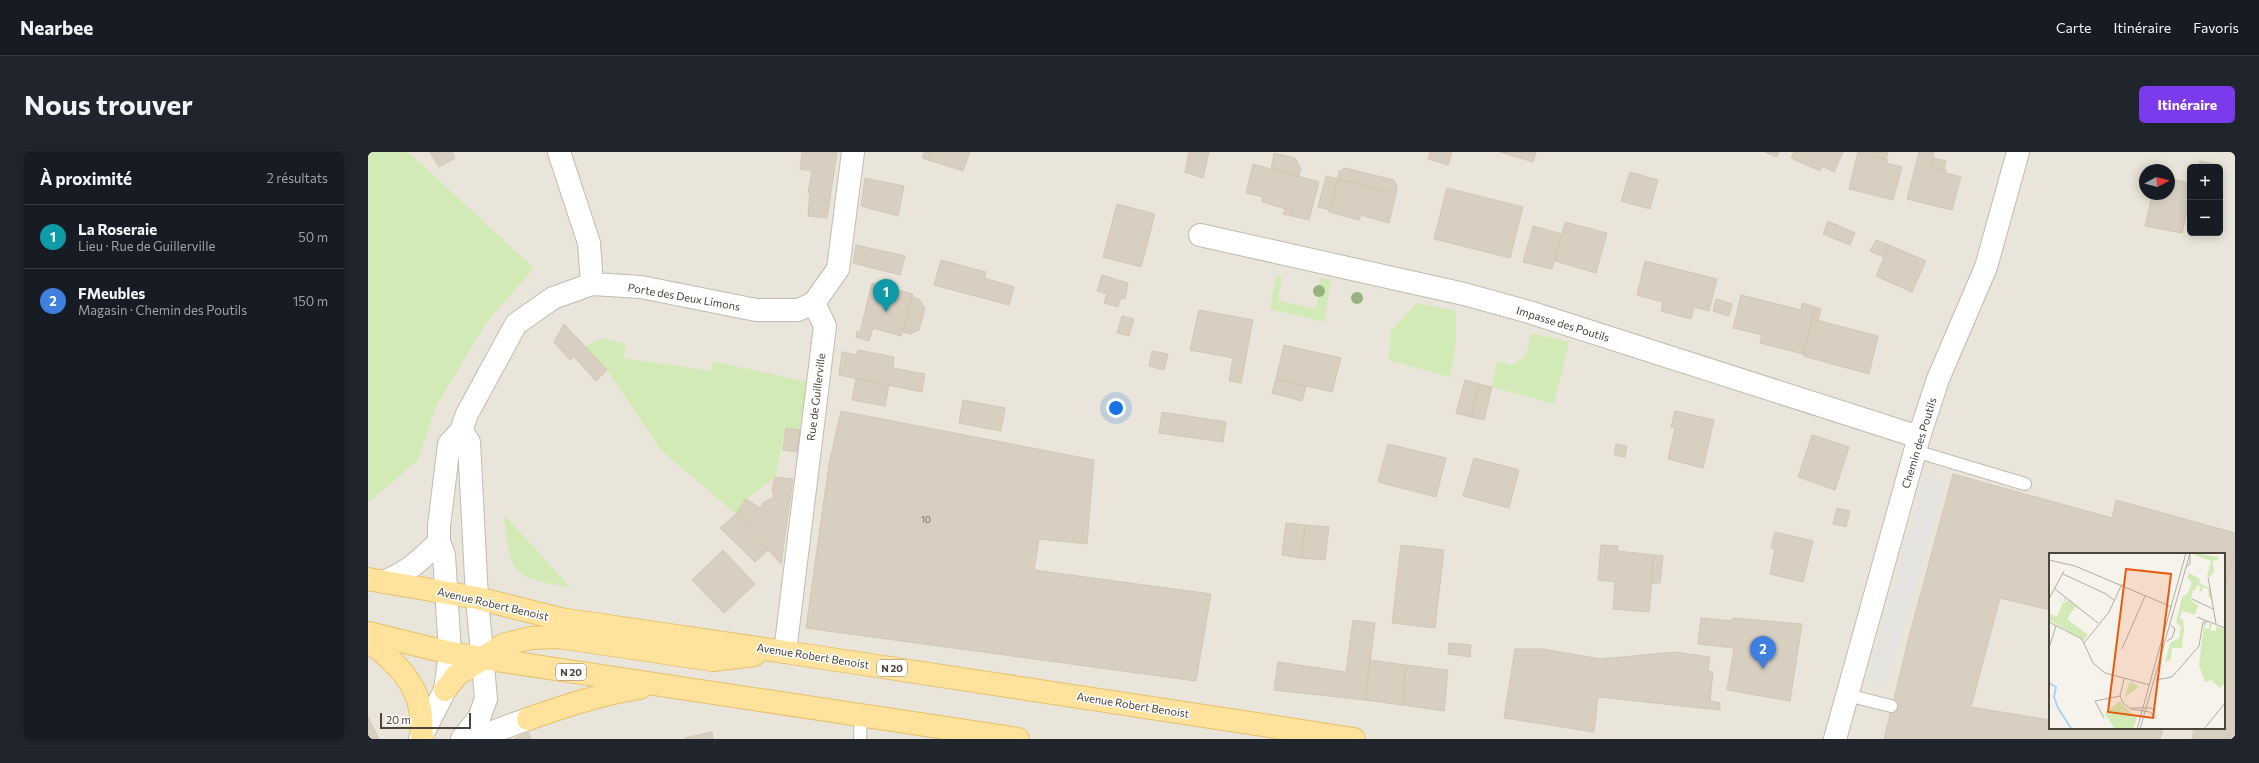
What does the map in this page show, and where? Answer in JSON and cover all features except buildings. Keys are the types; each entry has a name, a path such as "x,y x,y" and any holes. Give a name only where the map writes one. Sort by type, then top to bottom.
{"main road":[{"name":"Avenue Robert Benoist","path":"376,580 477,598 560,619 1354,739"},
{"name":"N 20","path":"368,633 450,653 1018,739"},
{"path":"445,690 456,676 503,645 530,638 559,637 713,660 785,652"},
{"path":"368,641 384,653 401,669 411,687 420,708 421,738"},
{"path":"528,719 571,704 614,692 660,684"}],"street":[{"path":"559,152 589,243 592,284"},
{"path":"814,303 838,269 853,152"},
{"name":"Chemin des Poutils","path":"1835,739 1917,444 1938,379 1986,267 2018,152"},
{"name":"Impasse des Poutils","path":"1200,235 1464,294 1529,312 1917,444"},
{"name":"Porte des Deux Limons","path":"421,738 445,690 450,653 444,555 438,542 438,526 449,444 461,431 467,414 516,324 553,298 592,284 641,287 756,310 798,310 814,303"},
{"name":"Rue de Guillerville","path":"785,652 825,326 814,303"},
{"path":"461,431 469,442 477,598 486,699 479,718 462,739"},
{"path":"376,580 402,574 415,565 438,542"},
{"path":"473,739 528,719"}],"lane":[{"path":"1917,444 2025,484"},
{"path":"1847,695 1891,706"},
{"path":"860,739 861,715"}],"shaded area":[{"path":"368,152 2235,152 2235,739 368,739"},
{"path":"1926,477 1945,482 1887,684 1868,679"}],"green space":[{"path":"368,152 408,152 534,268 486,323 436,406 418,460 368,503"},
{"path":"1276,276 1282,277 1278,301 1316,309 1320,278 1331,280 1324,322 1270,309"},
{"path":"1417,303 1456,311 1456,344 1450,377 1389,360 1391,331"},
{"path":"1531,333 1569,342 1554,404 1492,387 1497,361 1512,365 1526,356"},
{"path":"603,338 626,344 623,358 711,371 713,361 807,382 800,430 786,428 775,477 745,500 736,514 662,451 607,370 585,347"},
{"path":"504,515 571,588 536,580 525,576 518,570 512,562 509,551"}],"place":[{"name":"La Roseraie","path":"886,312"},
{"name":"FMeubles","path":"1763,669"}]}
